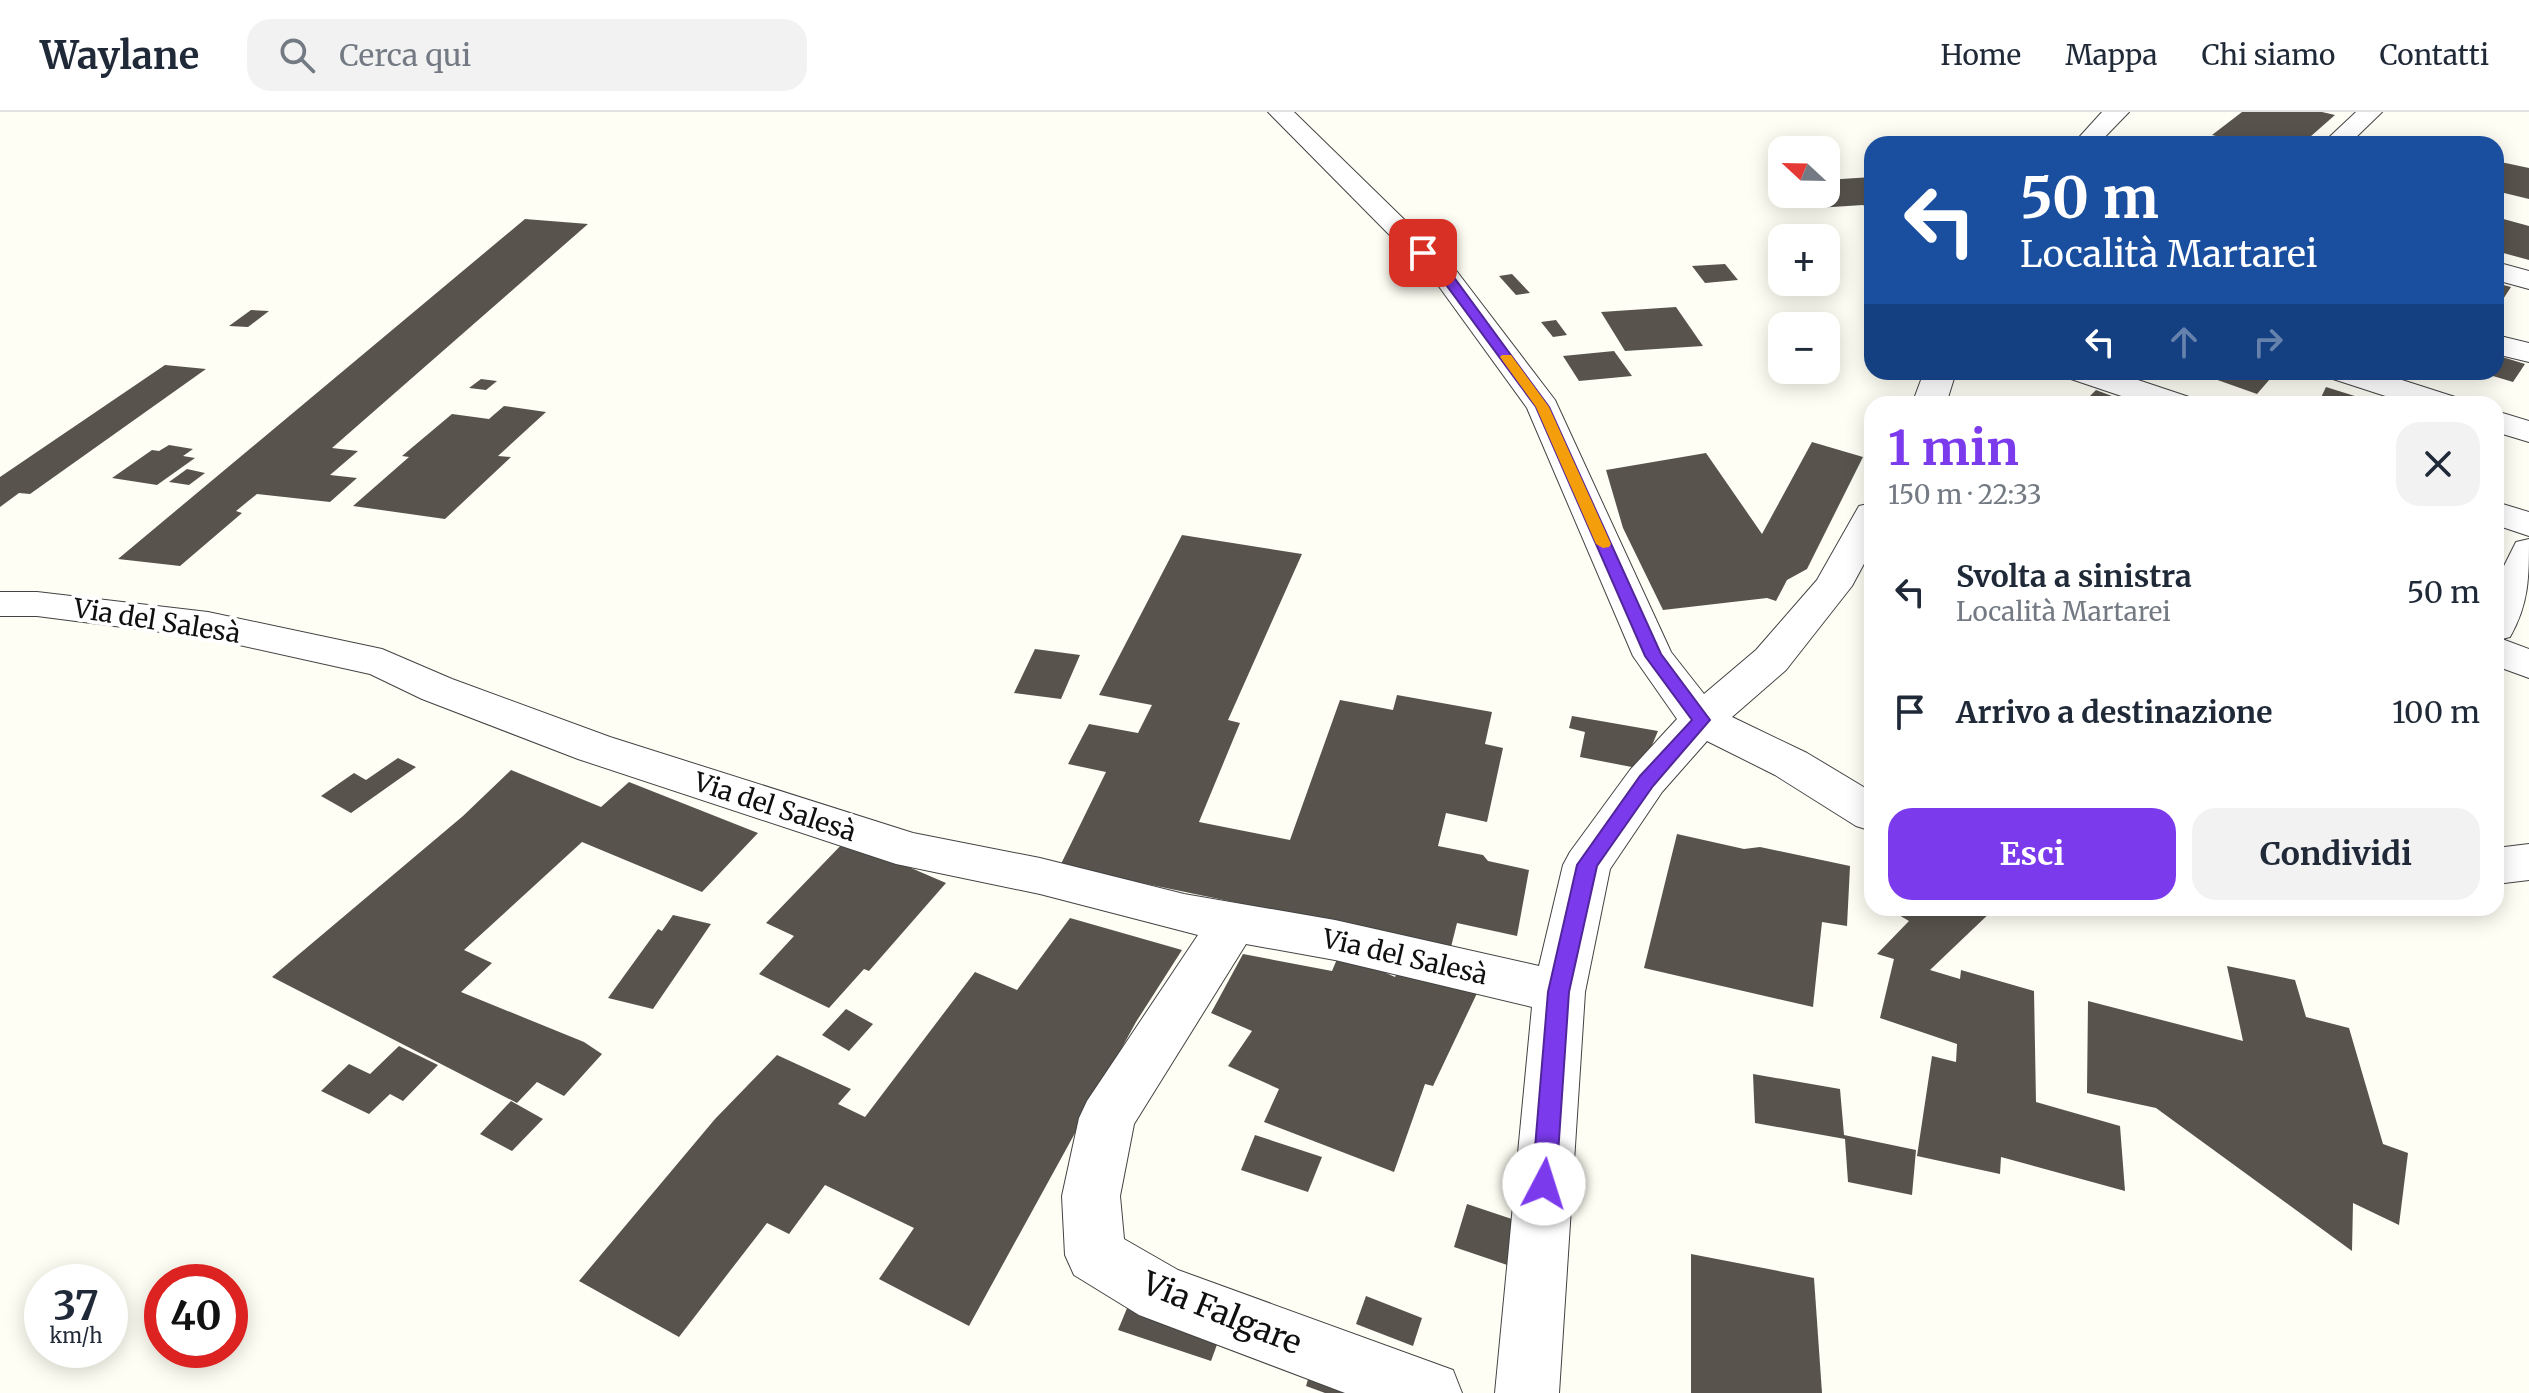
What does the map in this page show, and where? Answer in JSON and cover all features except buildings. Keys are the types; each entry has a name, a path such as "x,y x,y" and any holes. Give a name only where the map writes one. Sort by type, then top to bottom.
{"street":[{"path":"1280,112 1445,275 1543,407 1653,656 1701,720 1791,764 1864,809"},
{"path":"2092,136 2117,112"},
{"path":"2343,136 2370,112"},
{"path":"2504,273 2529,280"},
{"path":"2504,346 2529,353"},
{"path":"2106,380 2153,396"},
{"path":"2369,380 2418,396"},
{"path":"2504,424 2529,432"},
{"path":"2504,516 2529,525"},
{"path":"1527,1393 1559,992 1587,865 1646,781 1701,720 1771,660 1833,586 1864,529"},
{"path":"2504,609 2529,550"},
{"name":"Via del Salesà","path":"0,604 37,604 208,625 382,663 437,689 594,748 913,851 1040,876 1184,913 1335,940 1559,992"},
{"path":"2504,654 2529,664"},
{"path":"2504,865 2529,862"},
{"name":"Via Falgare","path":"1233,922 1107,1118 1091,1196 1095,1255 1161,1294 1430,1393"}],"slow traffic":[{"path":"1506,357 1543,407 1603,544"}],"route":[{"path":"1423,253 1445,275 1543,407 1653,656 1701,720 1646,781 1587,865 1559,992 1544,1184"}]}
